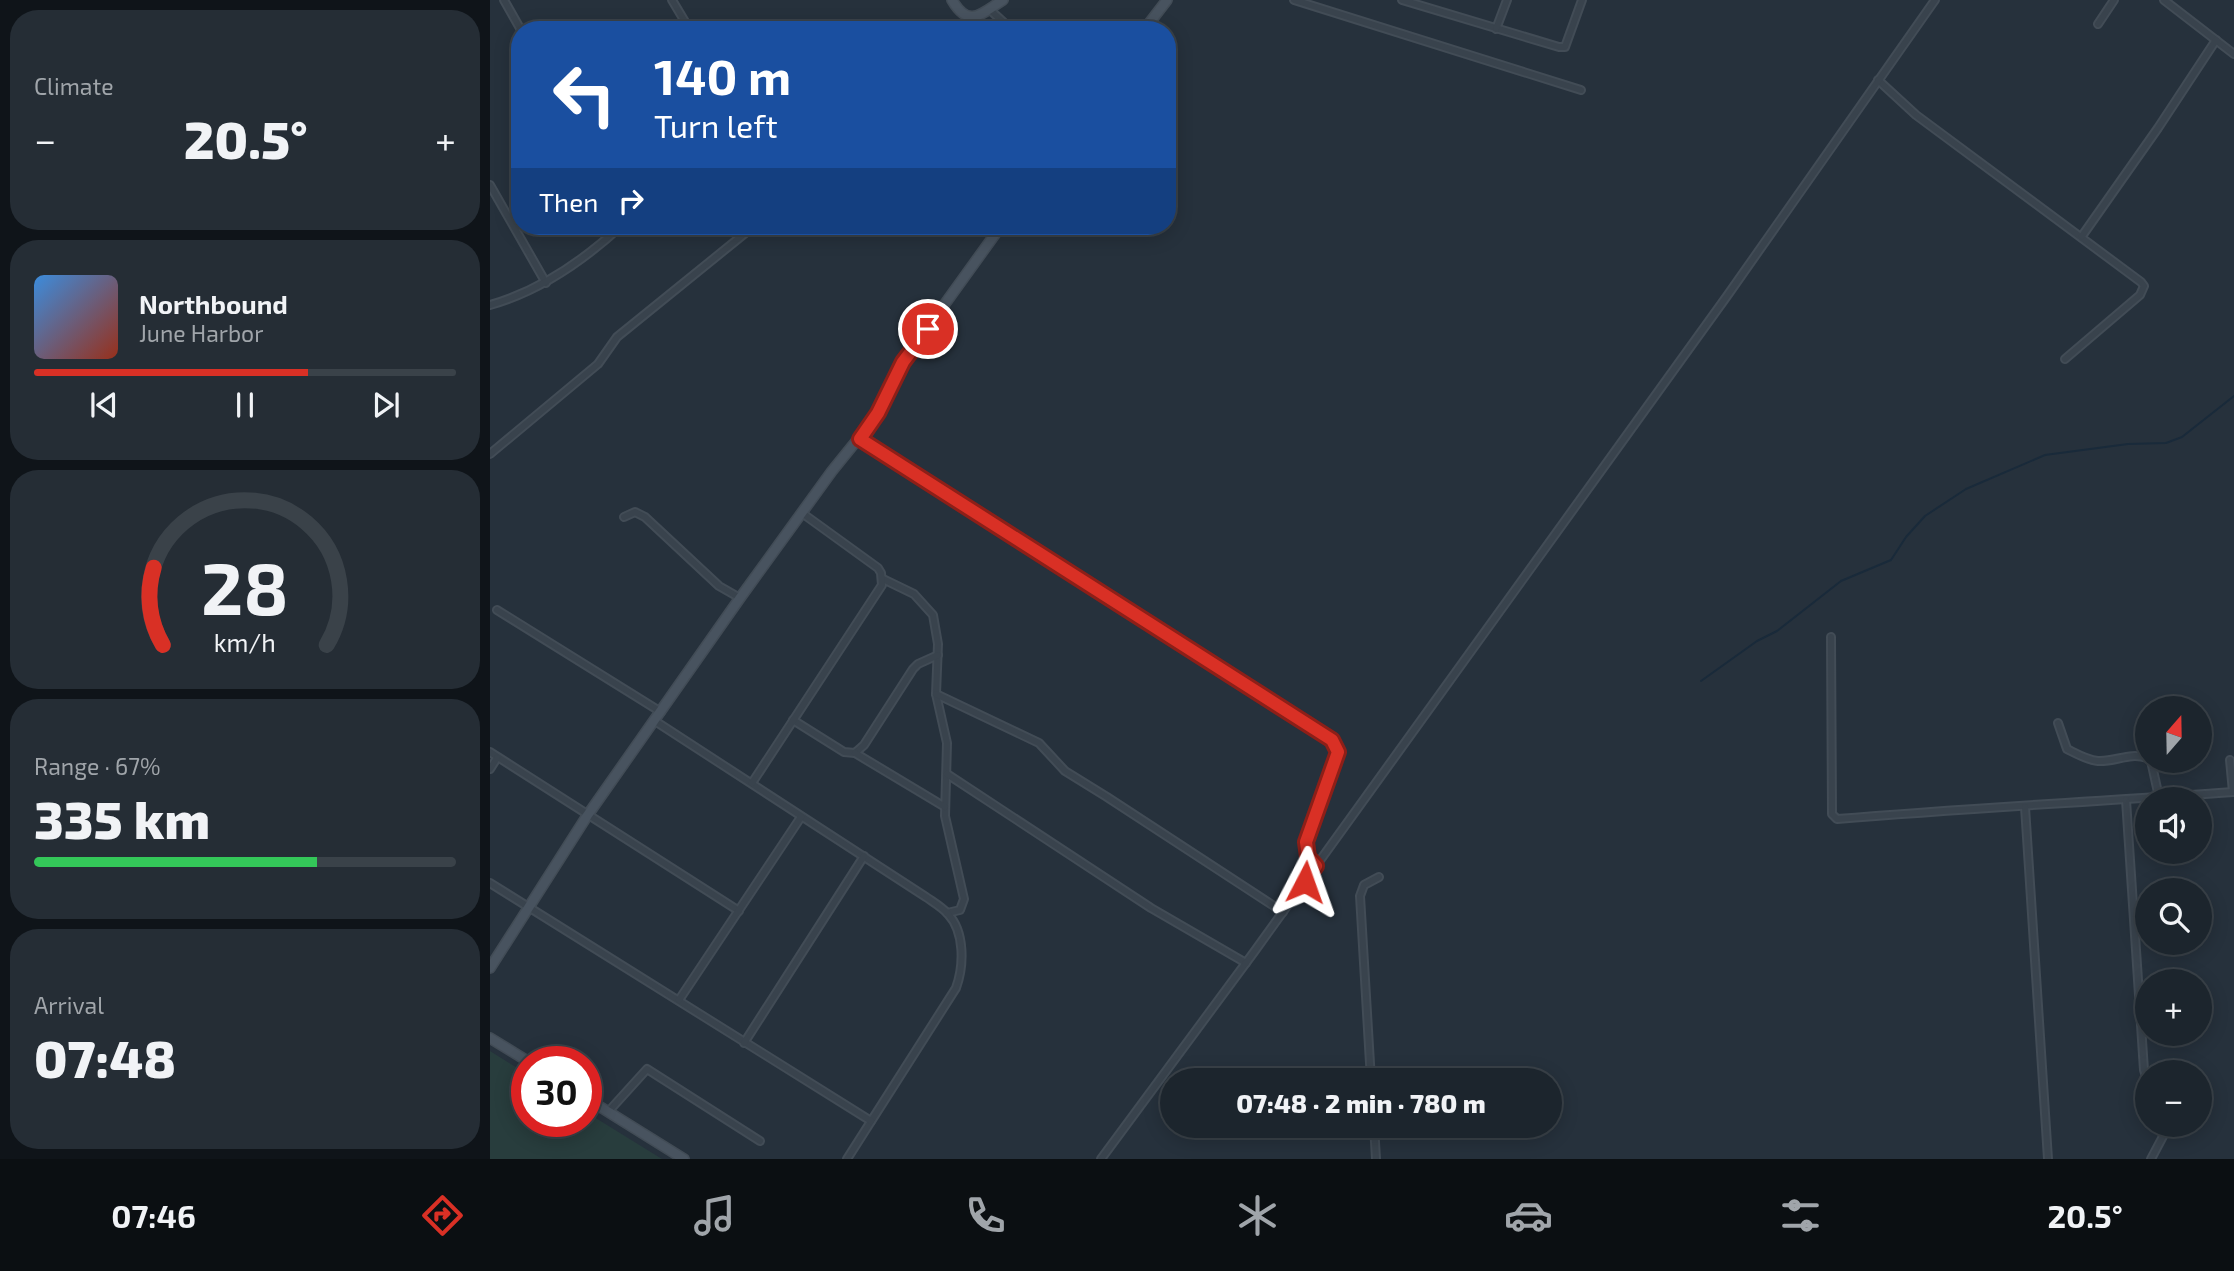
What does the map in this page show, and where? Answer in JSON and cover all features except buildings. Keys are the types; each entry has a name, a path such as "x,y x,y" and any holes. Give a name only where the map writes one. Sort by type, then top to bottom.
{"street":[{"path":"504,0 516,21"},
{"path":"672,0 685,21"},
{"path":"952,0 966,17 978,16 1003,0"},
{"path":"1151,21 1167,0"},
{"path":"1294,0 1581,90"},
{"path":"1402,0 1553,47 1565,47 1582,0"},
{"path":"1496,29 1507,0"},
{"path":"1101,1159 1283,912 1727,296 1935,0"},
{"path":"2098,24 2114,0"},
{"path":"2164,0 2234,54"},
{"path":"989,9 1001,21"},
{"path":"2082,236 2216,40"},
{"path":"1878,80 1916,114 2082,236 2144,286 2140,295 2065,359"},
{"path":"490,185 511,221"},
{"path":"519,235 547,283"},
{"path":"490,305 528,293 547,283 609,235"},
{"path":"490,454 598,364 617,337 743,235"},
{"path":"490,968 587,816 740,598 860,439 878,413 903,362 995,235"},
{"path":"860,439 1332,740 1338,752 1306,842 1308,857 1316,866"},
{"path":"624,517 635,512 645,517 719,586 740,598"},
{"path":"752,783 880,590 883,579 878,568 802,513"},
{"path":"883,579 914,594 933,615 938,655 936,694 947,743 946,824 964,899 960,910 947,913"},
{"path":"498,610 947,913 960,940 960,976 956,988 847,1159"},
{"path":"1831,637 1832,814 1837,819 1968,808 2135,799"},
{"path":"855,753 864,745 918,664 938,655"},
{"path":"936,694 1039,743 1078,781 1107,797 1283,912"},
{"path":"793,720 844,752 855,753 945,807"},
{"path":"2058,723 2067,750 2091,760 2107,761 2135,754"},
{"path":"490,752 739,911"},
{"path":"490,769 497,758"},
{"path":"2212,793 2234,792 2230,760"},
{"path":"947,774 1151,908 1246,963"},
{"path":"2126,800 2143,1060"},
{"path":"2025,807 2048,1159"},
{"path":"679,1000 801,817"},
{"path":"744,1043 864,856"},
{"path":"1370,1068 1360,896 1364,885 1379,877"},
{"path":"490,884 872,1121"},
{"path":"490,1038 511,1051"},
{"path":"608,1112 647,1069 760,1141"},
{"path":"602,1108 684,1159"},
{"path":"2151,1159 2163,1137"},
{"path":"1375,1138 1376,1159"}],"green space":[{"path":"490,1051 511,1064 511,1137 602,1137 602,1122 662,1159 490,1159"}],"waterway":[{"path":"1701,681 1757,641 1777,631 1841,581 1891,560 1906,537 1925,516 1966,489 2045,455 2128,444 2166,443 2182,437 2234,396"}],"route":[{"path":"928,329 903,362 878,413 860,439 1332,740 1337,745 1338,752 1306,842 1308,857 1316,866 1305,882"}]}
